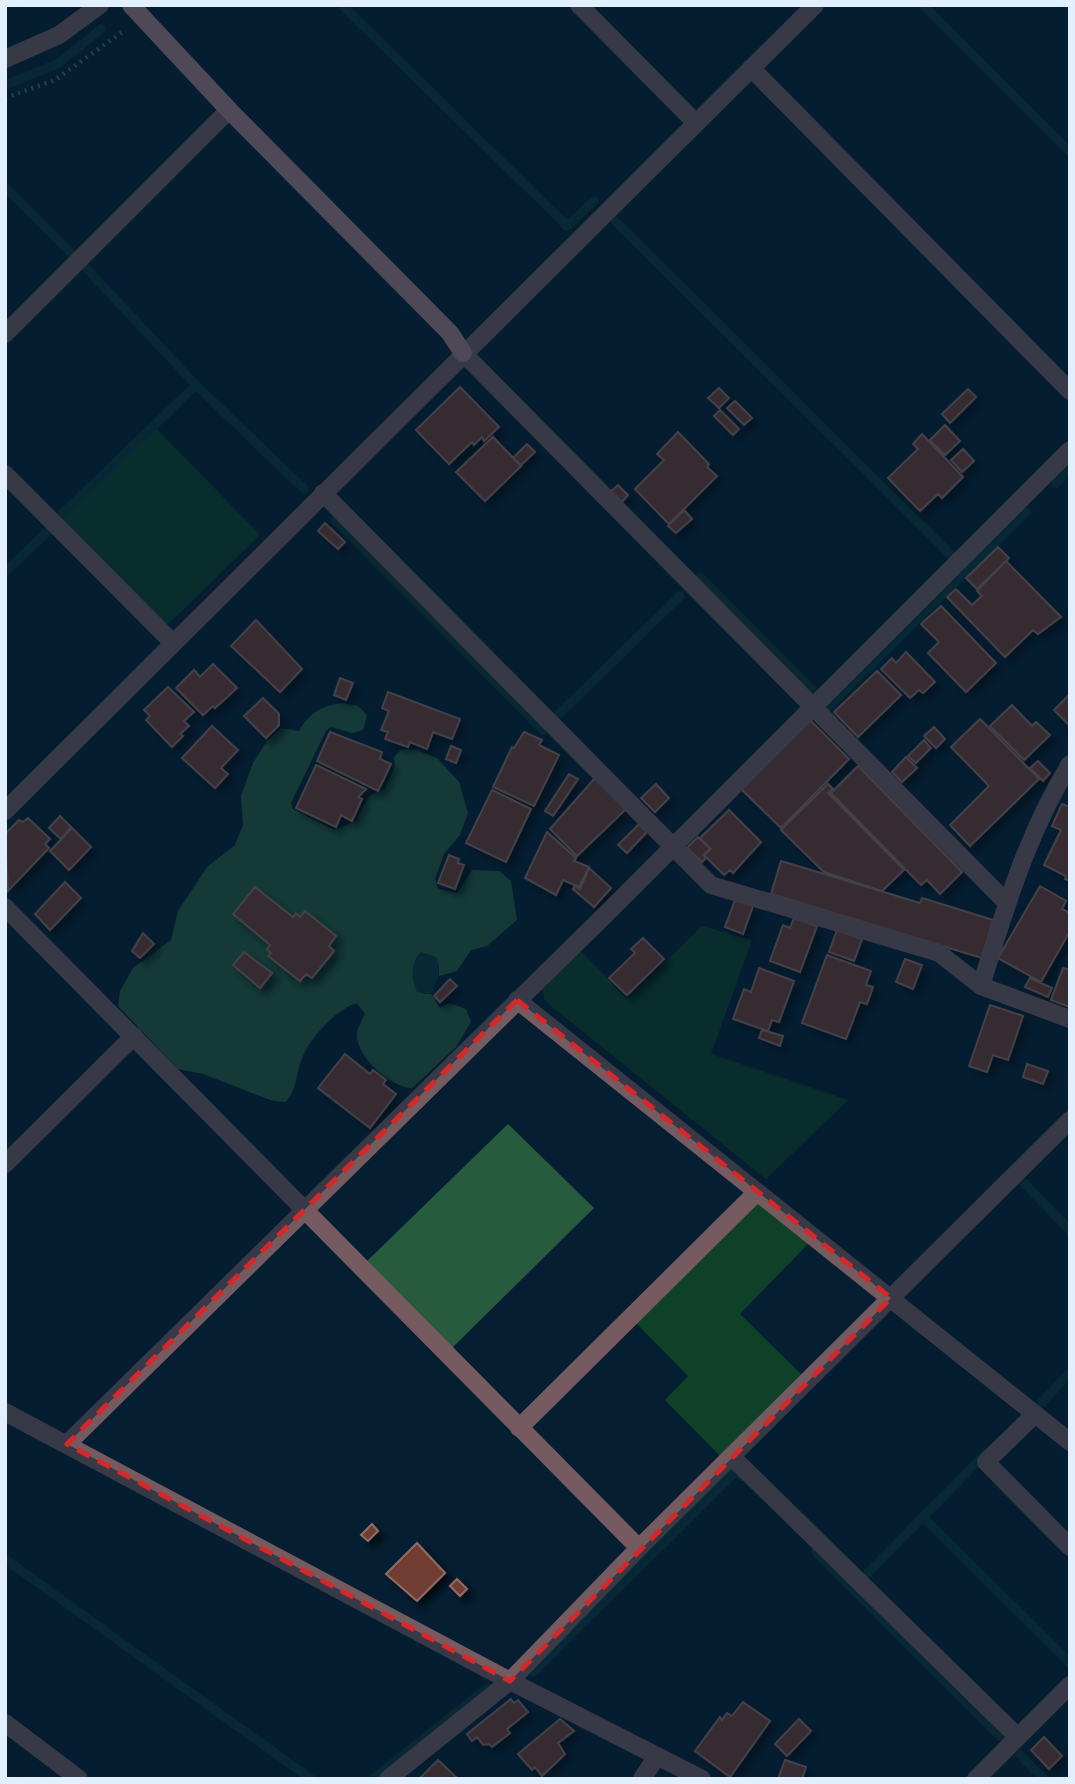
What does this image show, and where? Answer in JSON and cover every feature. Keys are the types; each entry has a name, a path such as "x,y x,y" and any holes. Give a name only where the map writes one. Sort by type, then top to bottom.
{"street":[{"path":"5,59 59,35 100,5"},
{"path":"579,5 695,122"},
{"path":"5,811 815,5"},
{"path":"136,11 229,110 450,333 463,353 1007,903"},
{"path":"751,68 1070,391"},
{"path":"5,334 229,110"},
{"path":"67,1444 674,846 1070,450"},
{"path":"5,474 173,643"},
{"path":"323,493 711,885 939,953 981,986 1070,1019"},
{"path":"981,986 1007,903 1036,830 1070,764"},
{"path":"5,907 639,1548"},
{"path":"517,1000 1070,1443"},
{"path":"5,1164 134,1037"},
{"path":"388,1779 510,1681 639,1548 733,1458 1070,1120"},
{"path":"519,1428 757,1192"},
{"path":"5,1412 510,1681 702,1779"},
{"path":"1034,1415 986,1462 1070,1547"},
{"path":"733,1458 1018,1737"},
{"path":"975,1779 1070,1685"},
{"path":"5,1723 79,1779"},
{"path":"642,1779 657,1756"}],"path":[{"path":"5,98 31,90 75,68 136,11"}],"highlighted area":[{"path":"517,1000 891,1298 510,1681 67,1444"}],"green space":[{"path":"155,427 260,535 166,626 60,519"},
{"path":"343,703 358,706 367,715 363,730 352,733 331,727 326,731 291,803 293,809 334,830 356,821 369,796 385,789 395,766 394,758 400,750 414,749 437,758 459,782 468,813 460,835 444,854 435,879 438,889 457,893 472,870 499,871 511,881 517,920 487,946 471,950 457,971 439,976 439,964 423,994 431,994 440,1008 449,1003 466,1009 471,1022 456,1047 412,1088 404,1087 386,1077 363,1053 357,1035 365,1014 357,1003 341,1011 312,1040 303,1056 293,1090 286,1102 273,1101 203,1074 178,1069 118,1006 120,991 133,968 171,940 178,911 207,867 235,845 243,825 241,796 253,763 267,741 281,728 299,731 317,711"},
{"path":"702,926 752,940 711,1054 848,1100 766,1179 545,1001 542,988 579,949 627,999"},
{"path":"508,1124 594,1208 451,1349 365,1263"},
{"path":"752,1202 760,1203 809,1243 740,1314 802,1375 720,1456 665,1400 688,1376 633,1320"}],"shaded area":[{"path":"421,952 436,957 438,962 438,976 431,994 417,992 414,982 413,966"}],"building":[{"path":"460,387 499,427 484,441 482,437 474,445 472,442 449,464 416,430"},
{"path":"719,388 729,398 719,408 708,398"},
{"path":"968,389 976,397 950,423 942,414"},
{"path":"735,401 752,418 744,425 727,408"},
{"path":"720,410 739,429 733,435 714,416"},
{"path":"945,425 960,441 945,455 930,440"},
{"path":"678,432 717,476 669,524 635,489 664,460 657,454"},
{"path":"922,434 963,477 942,498 938,494 920,511 888,478 918,449 913,444"},
{"path":"493,437 521,466 485,501 456,472"},
{"path":"527,444 535,452 521,465 513,458"},
{"path":"963,449 974,461 962,472 951,460"},
{"path":"618,485 628,495 622,502 611,491"},
{"path":"684,510 692,519 676,533 668,526"},
{"path":"325,523 345,542 338,549 318,531"},
{"path":"998,547 1009,558 977,589 966,578"},
{"path":"1006,561 1061,617 1038,634 1033,630 1005,657 947,597 956,589 972,605 982,596 977,591"},
{"path":"941,606 996,663 966,692 928,653 939,642 921,624"},
{"path":"256,620 302,669 280,692 231,646"},
{"path":"906,652 935,682 923,693 919,690 910,698 881,669 892,658 896,663"},
{"path":"213,664 237,688 203,715 176,688 194,670 200,677"},
{"path":"877,671 901,695 858,737 834,712"},
{"path":"340,678 353,683 346,700 334,695"},
{"path":"168,687 194,712 184,721 189,726 172,747 146,720 150,716 144,710"},
{"path":"388,692 460,719 452,739 433,732 427,749 410,742 408,747 385,739 388,732 381,730 389,711 382,708"},
{"path":"1070,694 1070,726 1054,710"},
{"path":"263,698 279,714 279,725 266,738 244,716"},
{"path":"1012,705 1032,726 1036,722 1050,735 1024,760 990,726"},
{"path":"980,719 1039,779 970,846 950,825 989,786 951,747"},
{"path":"810,720 849,759 781,828 741,789"},
{"path":"212,726 238,750 221,768 228,774 215,788 182,758"},
{"path":"934,727 945,739 936,748 924,736"},
{"path":"330,732 382,752 380,759 391,764 378,791 317,761"},
{"path":"524,732 542,740 539,745 559,755 534,806 493,787 512,747 514,748"},
{"path":"924,740 931,748 916,763 908,756"},
{"path":"451,746 461,750 456,763 446,759"},
{"path":"906,757 917,768 902,782 892,772"},
{"path":"1038,761 1050,773 1043,781 1030,768"},
{"path":"316,765 366,789 358,797 362,799 352,821 341,815 336,827 296,808"},
{"path":"858,766 962,872 940,894 927,880 921,885 831,793"},
{"path":"569,774 578,779 553,816 545,811"},
{"path":"595,778 626,809 577,856 550,829"},
{"path":"656,784 669,798 655,812 641,798"},
{"path":"828,784 833,789 828,793 904,870 882,891 824,872 781,830"},
{"path":"492,790 531,809 506,862 466,843"},
{"path":"1062,804 1070,807 1070,881 1065,879 1066,876 1044,865 1061,830 1052,826"},
{"path":"729,810 761,842 733,873 730,870 724,875 704,855 711,849 700,838"},
{"path":"60,816 71,827 61,839 49,828"},
{"path":"28,818 50,839 45,844 49,848 8,891 5,834 19,820 23,822"},
{"path":"639,824 647,832 627,853 618,845"},
{"path":"72,828 91,847 69,870 50,851"},
{"path":"547,832 576,858 574,861 589,867 579,887 563,880 556,895 525,878"},
{"path":"698,837 710,849 703,855 706,858 702,862 687,848"},
{"path":"449,855 459,859 458,863 464,865 455,889 438,883"},
{"path":"781,861 920,903 922,898 993,920 982,958 771,894"},
{"path":"589,868 611,888 594,907 573,889 575,886 580,889"},
{"path":"65,882 81,898 50,930 35,914"},
{"path":"1040,886 1066,901 1062,909 1070,913 1070,931 1041,982 998,958"},
{"path":"255,887 293,917 296,913 300,917 305,911 336,936 329,946 334,951 312,978 306,974 300,981 268,956 271,953 267,949 270,945 233,914"},
{"path":"735,900 753,906 743,934 725,927"},
{"path":"794,918 817,926 800,972 770,961 783,925 790,928"},
{"path":"837,930 862,939 854,961 829,952"},
{"path":"143,933 154,944 140,958 132,951"},
{"path":"643,938 664,959 627,995 609,978 635,953 631,949"},
{"path":"244,952 272,973 260,988 233,965"},
{"path":"827,955 871,971 866,985 873,987 867,1004 860,1002 846,1039 802,1023"},
{"path":"905,959 922,965 913,989 896,982"},
{"path":"759,968 794,981 779,1022 772,1020 768,1031 733,1019 744,989 751,992"},
{"path":"1063,968 1070,970 1070,1007 1051,1000"},
{"path":"1030,978 1052,988 1048,997 1025,987"},
{"path":"450,979 457,986 440,1002 434,996"},
{"path":"990,1005 1023,1016 1008,1060 993,1055 987,1072 969,1066"},
{"path":"762,1030 783,1036 780,1046 759,1038"},
{"path":"345,1054 370,1074 373,1070 386,1080 383,1084 396,1094 370,1128 318,1088"},
{"path":"1027,1064 1048,1071 1043,1084 1023,1077"},
{"path":"372,1524 378,1531 368,1541 361,1535"},
{"path":"417,1543 445,1573 417,1601 386,1574"},
{"path":"457,1579 467,1589 460,1596 450,1586"},
{"path":"511,1699 514,1703 518,1700 528,1712 507,1729 510,1733 492,1747 489,1744 483,1745 477,1737 472,1741 467,1734"},
{"path":"743,1702 770,1721 730,1777 695,1751 720,1717 722,1720 727,1713 732,1716"},
{"path":"560,1719 574,1731 558,1743 565,1754 542,1776 535,1767 532,1770 518,1754"},
{"path":"799,1719 811,1731 787,1756 775,1744"},
{"path":"1044,1737 1062,1756 1049,1769 1031,1750"},
{"path":"438,1760 458,1779 419,1779"},
{"path":"785,1760 806,1767 802,1779 778,1779"}],"waterway":[{"path":"342,5 567,226 594,201"},
{"path":"923,5 1070,152"},
{"path":"5,85 59,63 101,29"},
{"path":"5,187 73,255"},
{"path":"616,222 951,555"},
{"path":"85,267 196,385 304,489"},
{"path":"58,518 196,385"},
{"path":"1056,483 1070,469"},
{"path":"828,707 1026,512"},
{"path":"335,520 543,730"},
{"path":"5,572 49,530"},
{"path":"700,577 813,691"},
{"path":"557,716 680,596"},
{"path":"1023,1182 1070,1230"},
{"path":"1042,1402 1070,1373"},
{"path":"864,1577 986,1453"},
{"path":"533,1673 736,1471 742,1477"},
{"path":"923,1517 1070,1663"},
{"path":"816,1552 1001,1737"},
{"path":"5,1559 311,1779"},
{"path":"373,1779 487,1688"},
{"path":"1020,1755 1044,1779"}]}
